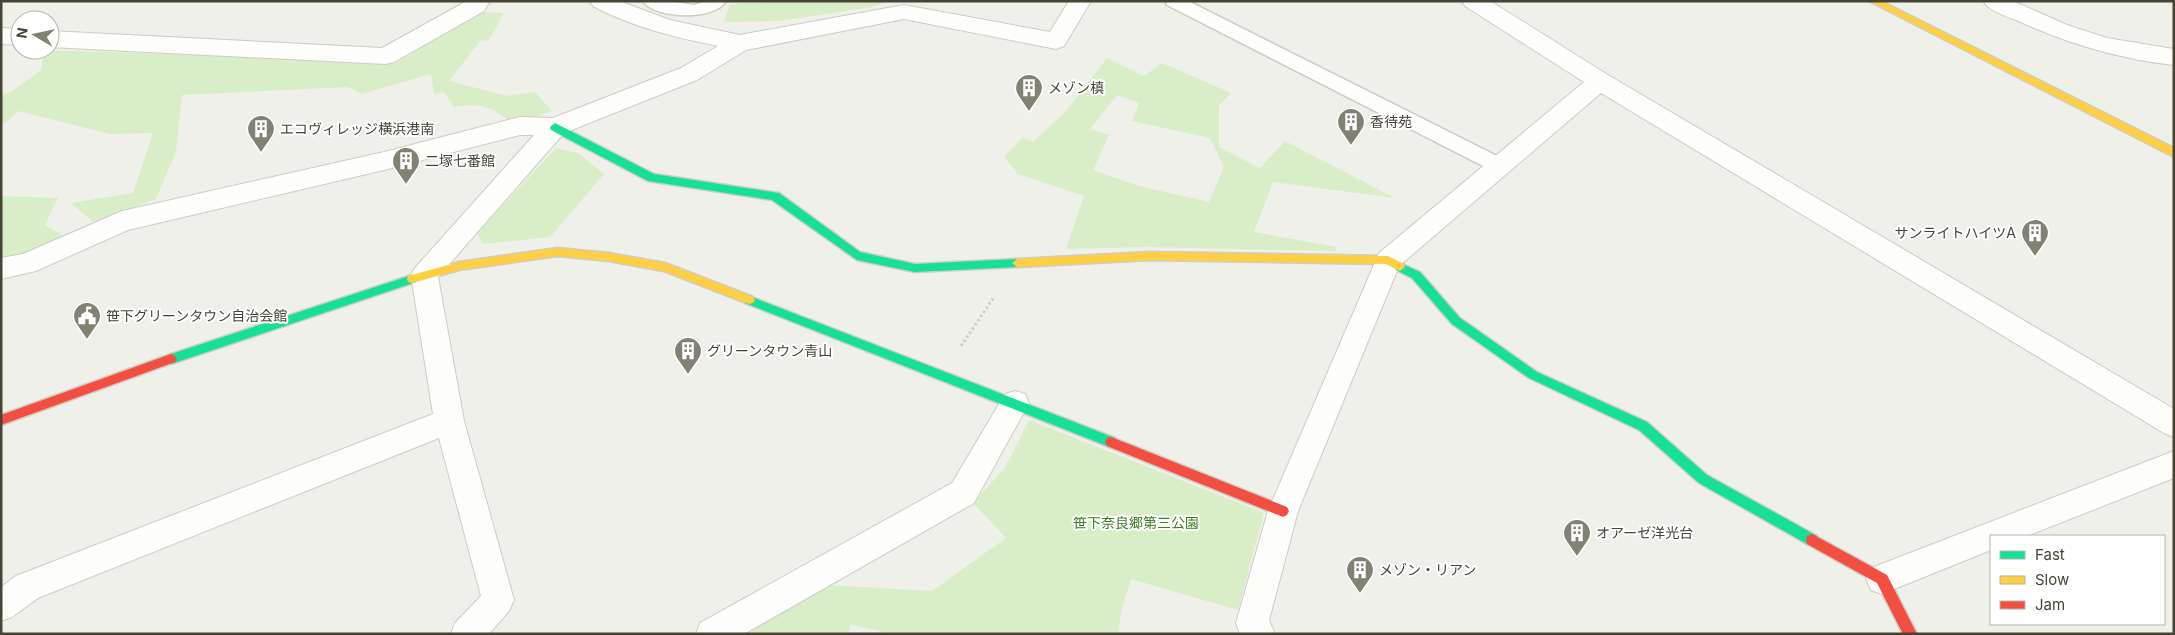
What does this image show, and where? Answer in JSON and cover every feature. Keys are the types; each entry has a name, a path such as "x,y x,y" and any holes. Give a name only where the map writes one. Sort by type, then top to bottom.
{"street":[{"path":"60,39 386,56 476,6 479,1"},
{"path":"601,1 635,18 679,31 740,42 904,12 1056,41 1080,1"},
{"path":"1473,1 1600,80 2174,424"},
{"path":"1873,1 2174,152"},
{"path":"1994,1 2038,23 2120,49 2174,57"},
{"path":"1,268 27,264 122,221 384,162 520,126 555,127 688,74 740,42"},
{"path":"1259,634 1252,622 1284,511 1388,260 1600,80"},
{"path":"555,127 652,178 775,196 857,256 915,268 1150,256 1388,260 1416,275 1456,321 1533,375 1643,426 1703,479 1882,579 1910,634"},
{"path":"424,275 555,127"},
{"path":"1,420 119,376 424,275 459,266 557,252 609,257 665,267 1015,403 1284,511"},
{"path":"424,275 449,421 498,600 467,634"},
{"path":"712,634 963,493 1015,403"},
{"path":"1,606 27,587 449,421"},
{"path":"1994,535 2174,464"},
{"path":"1882,579 1990,536"}],"lane":[{"path":"651,1 693,11 709,8 718,1"},
{"path":"1173,1 1498,165"}],"path":[{"path":"943,375 1016,263"}],"green space":[{"path":"796,1 887,1 873,7 778,21 724,22 730,4"},
{"path":"478,12 504,13 489,40 480,41 449,81 507,96 535,92 552,111 514,124 499,113 486,107 473,105 454,107 444,92 434,94 431,74 362,94 348,87 182,95 176,152 156,199 93,222 71,203 133,193 153,133 110,134 19,111 1,126 1,95 11,92 41,70 42,60 60,60 60,51 393,61"},
{"path":"1107,58 1144,76 1162,63 1231,93 1219,105 1219,147 1260,168 1285,141 1395,198 1273,182 1254,232 1337,247 1335,251 1145,247 1066,249 1084,196 1018,174 1004,157 1023,137 1033,142 1066,111","holes":["1117,95 1139,103 1132,121 1210,138 1224,167 1209,202 1139,186 1093,170 1109,135 1090,129"]},
{"path":"556,148 578,153 604,174 550,237 483,244 477,233"},
{"path":"1,196 58,198 45,225 66,237 27,257 1,262"},
{"name":"笹下奈良郷第三公園","path":"1029,420 1264,513 1238,610 1131,579 1121,611 1118,634 894,634 851,625 848,634 751,634 756,625 827,585 932,591 1006,538 973,503 1005,468"}],"traffic: fast":[{"path":"555,127 652,178 775,196 857,256 915,268 1017,263"},
{"path":"1400,267 1416,275 1456,321 1533,375 1643,426 1703,479 1812,540"},
{"path":"171,359 412,279"},
{"path":"749,300 1111,442"}],"traffic: slow":[{"path":"1873,1 2174,153"},
{"path":"412,279 459,266 557,252 609,257 665,267 749,300"},
{"path":"1017,263 1150,256 1388,260 1400,267"}],"traffic: jam":[{"path":"1,420 171,359"},
{"path":"1111,442 1283,511"},
{"path":"1812,540 1882,579 1910,634"}],"place":[{"name":"メゾン槙","path":"1029,112"},
{"name":"香待苑","path":"1351,146"},
{"name":"エコヴィレッジ横浜港南","path":"261,153"},
{"name":"二塚七番館","path":"406,185"},
{"name":"サンライトハイツA","path":"2035,257"},
{"name":"笹下グリーンタウン自治会館","path":"87,340"},
{"name":"グリーンタウン青山","path":"688,375"},
{"name":"オアーゼ洋光台","path":"1577,557"},
{"name":"メゾン・リアン","path":"1360,594"}]}
